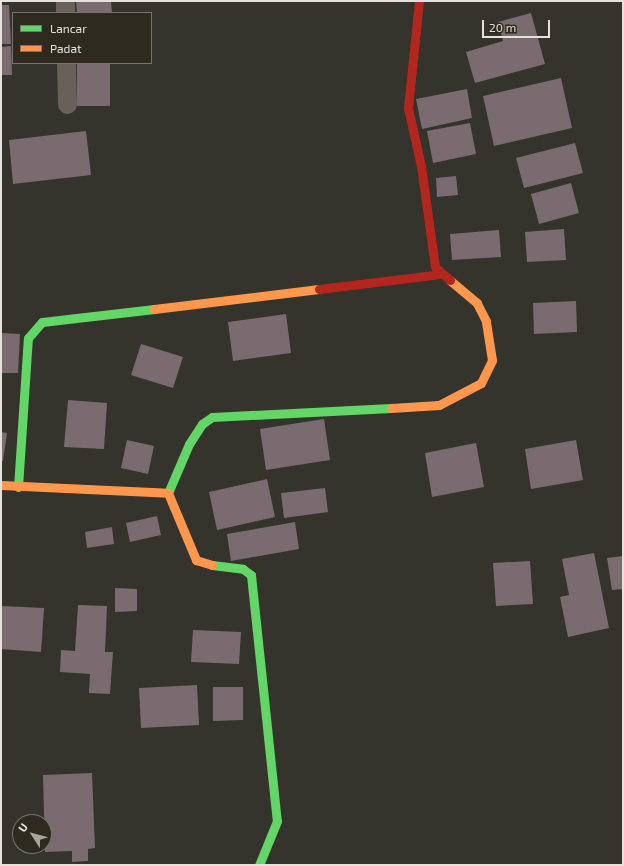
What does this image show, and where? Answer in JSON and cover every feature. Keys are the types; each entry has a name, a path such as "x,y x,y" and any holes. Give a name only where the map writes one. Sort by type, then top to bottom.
{"street":[{"path":"65,1 65,12"},
{"path":"259,865 277,821 253,579 243,569 202,564 196,560 168,493 189,444 202,424 212,416 439,405 481,383 492,360 486,321 477,303 435,267 421,166 408,108 419,1"},
{"path":"66,64 67,104"},
{"path":"18,486 28,338 42,322 442,274"},
{"path":"1,485 168,493"}],"building":[{"path":"76,1 111,1 112,12 77,12"},
{"path":"1,5 9,5 11,44 1,44"},
{"path":"531,13 545,64 475,83 466,52 503,41 498,22"},
{"path":"11,46 12,75 1,75 1,47"},
{"path":"77,64 110,64 110,106 77,106"},
{"path":"561,78 572,128 494,146 483,96"},
{"path":"467,89 472,118 422,129 416,99"},
{"path":"470,123 476,154 433,163 427,131"},
{"path":"86,131 91,175 13,184 9,140"},
{"path":"575,143 583,173 524,188 516,158"},
{"path":"456,176 458,195 437,197 436,178"},
{"path":"571,183 579,213 539,224 531,194"},
{"path":"564,229 566,260 527,262 525,232"},
{"path":"499,230 501,257 452,260 450,234"},
{"path":"576,301 577,332 534,334 533,303"},
{"path":"286,314 291,353 233,361 228,322"},
{"path":"1,333 20,334 18,373 1,373"},
{"path":"141,344 183,357 173,388 131,375"},
{"path":"68,400 107,403 104,449 64,447"},
{"path":"324,419 330,460 266,470 260,429"},
{"path":"1,432 7,433 3,461 1,461"},
{"path":"127,440 154,446 148,474 121,468"},
{"path":"576,440 583,480 531,489 525,449"},
{"path":"476,443 484,487 432,497 425,453"},
{"path":"267,479 275,517 217,530 209,492"},
{"path":"325,488 328,512 284,518 281,493"},
{"path":"157,516 161,535 130,542 126,523"},
{"path":"295,522 299,549 231,561 227,534"},
{"path":"112,527 114,544 87,548 85,532"},
{"path":"594,553 609,628 568,637 560,597 569,595 562,559"},
{"path":"623,556 623,589 612,590 607,558"},
{"path":"530,561 533,604 496,606 493,563"},
{"path":"115,588 137,589 137,611 115,612"},
{"path":"78,605 107,606 105,652 113,652 110,694 89,693 90,674 60,672 61,650 75,651"},
{"path":"1,606 44,608 41,652 1,649"},
{"path":"193,630 241,632 239,664 191,662"},
{"path":"197,685 199,725 141,728 139,688"},
{"path":"213,687 243,687 243,720 213,721"},
{"path":"92,773 95,848 88,849 88,861 72,862 72,851 52,852 52,814 44,814 43,775"}],"traffic: fast":[{"path":"18,487 28,338 42,322 154,309"},
{"path":"168,493 189,444 202,424 212,417 391,408"},
{"path":"212,565 243,569 251,575 277,821 259,865"}],"traffic: slow":[{"path":"391,408 439,405 481,383 492,360 486,321 477,303 450,280"},
{"path":"154,309 319,289"},
{"path":"1,485 168,493 196,560 212,565"}],"traffic: jam":[{"path":"419,1 408,108 421,166 435,267 450,280"},
{"path":"319,289 442,274"}]}
